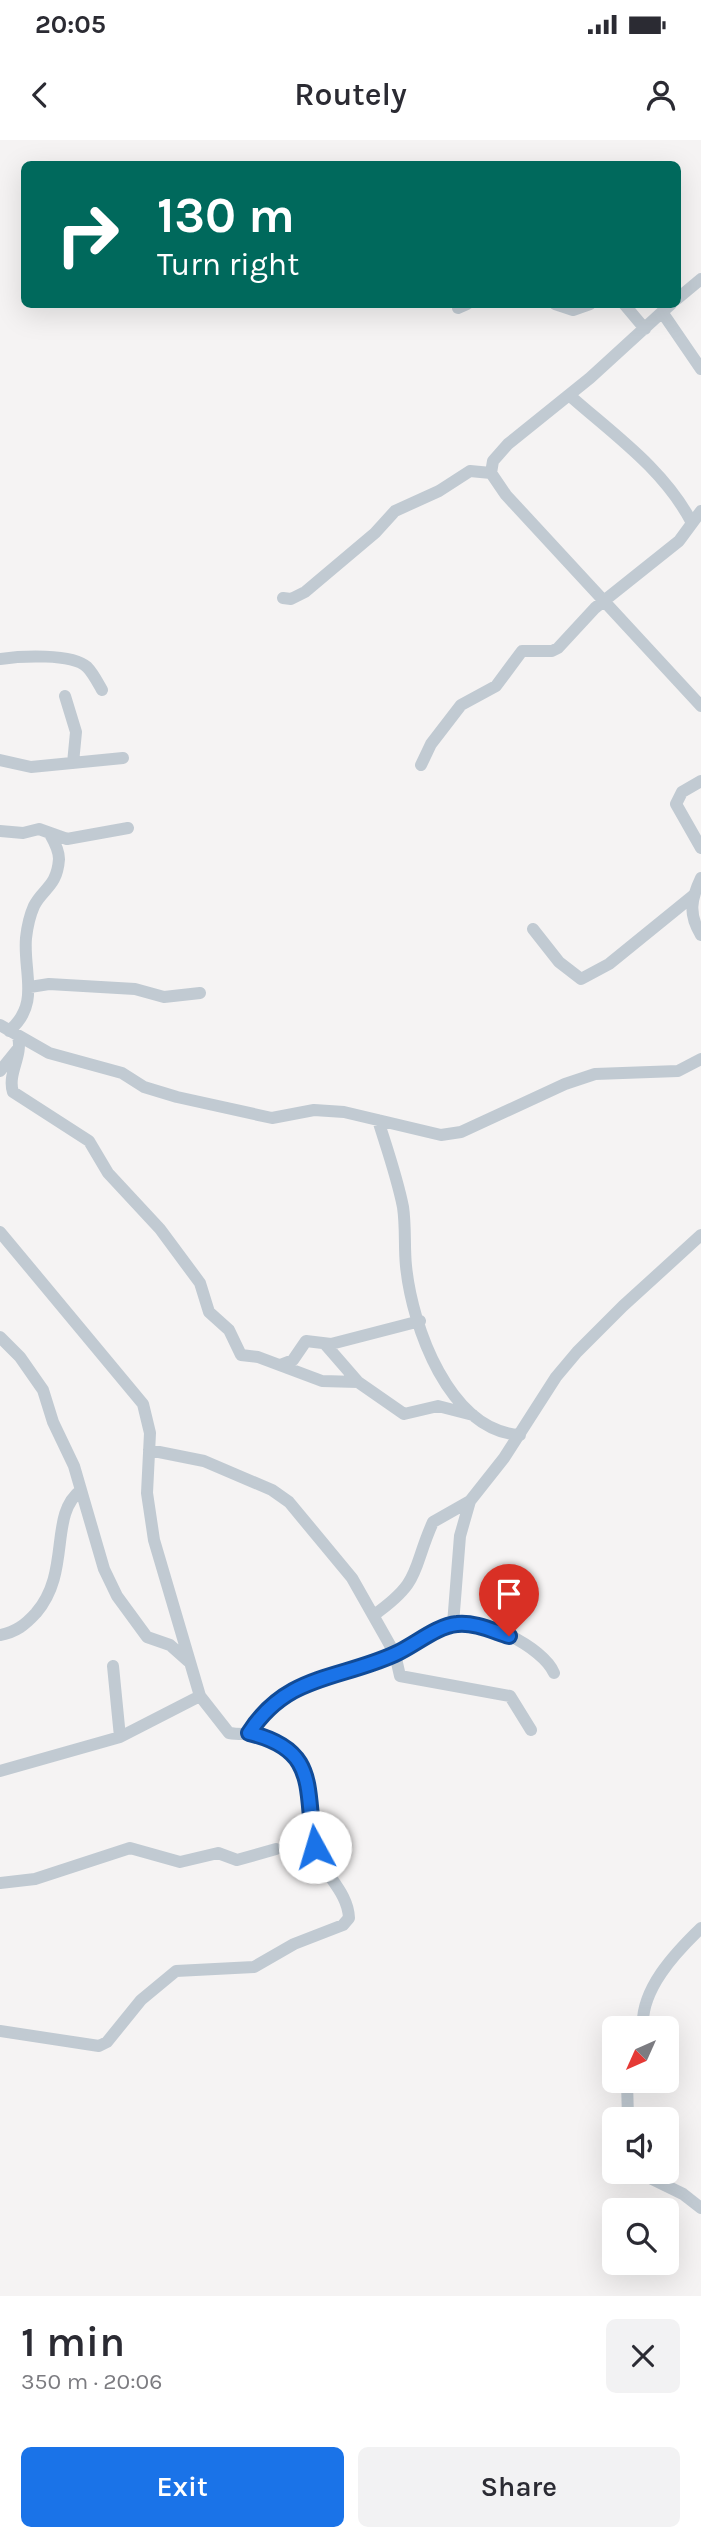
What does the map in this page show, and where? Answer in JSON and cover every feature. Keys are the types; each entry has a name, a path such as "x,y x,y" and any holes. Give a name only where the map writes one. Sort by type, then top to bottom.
{"street":[{"path":"681,296 701,279"},
{"path":"627,308 645,329"},
{"path":"701,369 667,308 498,454 493,461 491,474 506,495 701,706"},
{"path":"569,395 638,455 692,523"},
{"path":"282,598 291,599 305,592 375,533 395,511 439,491 470,471 491,474"},
{"path":"421,765 431,744 461,705 496,686 512,660 522,651 552,651 558,648 603,602 679,541 701,511"},
{"path":"0,659 55,658 74,661 88,668 103,690"},
{"path":"65,696 76,732 73,762"},
{"path":"0,760 31,767 123,758"},
{"path":"701,781 682,792 676,799 701,848"},
{"path":"0,831 23,833 39,829 67,839 128,828"},
{"path":"0,1071 12,1034 23,1016 30,987 26,941 32,909 51,888 59,862 50,834"},
{"path":"701,878 694,895 692,917 701,935"},
{"path":"533,929 559,962 581,979 609,964 694,895"},
{"path":"30,987 49,984 135,989 164,997 200,993"},
{"path":"12,1034 6,1085 18,1096 89,1141 108,1173 160,1229 200,1283 209,1312 229,1330 241,1355 280,1365 322,1381 358,1382"},
{"path":"12,1034 64,1059 122,1073 157,1092 231,1110 272,1118 324,1110 378,1120 427,1134 452,1134 595,1074 678,1071 701,1059"},
{"path":"378,1120 403,1210 406,1268 436,1370 474,1415 491,1429 520,1435"},
{"path":"0,1232 144,1404 148,1415 147,1493 150,1522 200,1696 229,1733 249,1733 276,1741 296,1758 310,1785 317,1855 346,1900 349,1918 343,1925 294,1944 254,1967 176,1971 141,2000 107,2042 99,2046 0,2031"},
{"path":"453,1624 460,1536 470,1501 520,1435 556,1377 585,1344 701,1235"},
{"path":"280,1365 293,1360 303,1342 325,1343 385,1332 420,1321"},
{"path":"0,1336 20,1357 43,1390 81,1490 104,1569 117,1596 148,1637 170,1645 188,1661"},
{"path":"325,1343 358,1382 404,1414 438,1406 474,1415"},
{"path":"149,1450 204,1461 281,1496 338,1561 374,1615 395,1654 401,1677 432,1680 510,1696 531,1730"},
{"path":"0,1635 26,1624 51,1592 62,1544 63,1513 68,1503 81,1490"},
{"path":"374,1615 405,1591 415,1576 433,1522 470,1501"},
{"path":"249,1733 272,1706 304,1683 395,1654 453,1624 466,1623 523,1642 549,1662 554,1673"},
{"path":"113,1666 120,1737"},
{"path":"0,1771 120,1737 200,1696"},
{"path":"0,1883 29,1881 130,1847 180,1862 218,1853 237,1860 276,1849"},
{"path":"644,2016 644,2007 662,1972 701,1928"},
{"path":"663,2184 683,2194 701,2208"}],"route":[{"path":"315,1847 310,1785 296,1758 286,1747 249,1733 257,1721 272,1706 304,1683 355,1669 395,1654 453,1624 466,1623 509,1636"}]}
